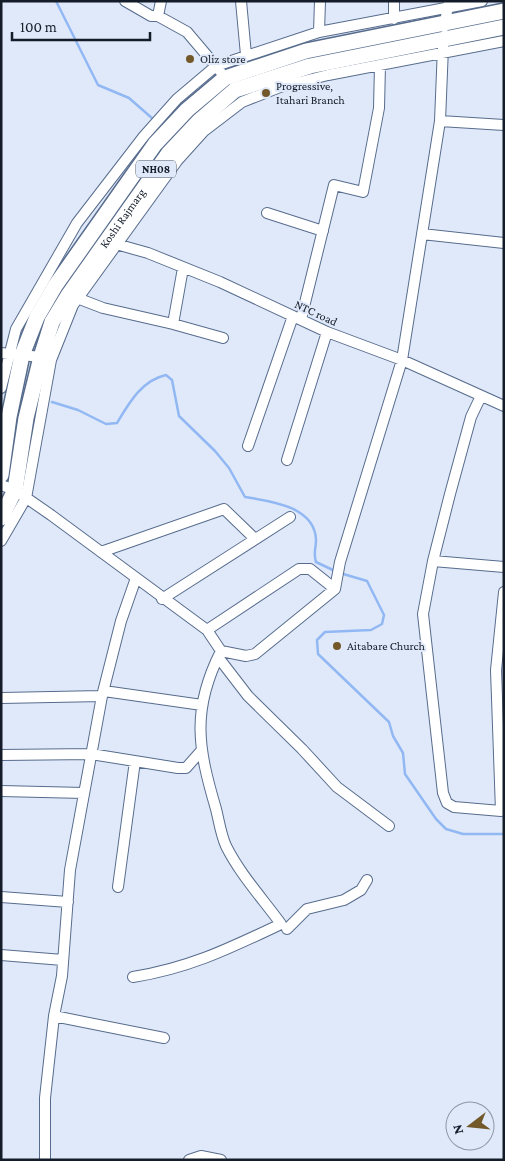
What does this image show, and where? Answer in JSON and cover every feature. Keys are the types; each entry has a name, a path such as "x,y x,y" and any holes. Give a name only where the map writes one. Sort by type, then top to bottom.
{"main road":[{"name":"Koshi Rajmarg","path":"1,475 10,417 11,354 37,317 55,286 155,144 188,110 220,72 447,11 504,11"},
{"name":"Koshi Rajmarg","path":"1,518 14,491 33,420 41,356 52,322 61,306 168,154 199,121 238,96 318,64 443,46 504,27"}],"street":[{"path":"158,16 160,1"},
{"path":"241,1 246,55"},
{"path":"319,32 320,1"},
{"path":"394,1 394,19"},
{"path":"220,72 246,55 319,32 447,11 482,1"},
{"path":"128,2 151,16 158,16 187,32 238,96"},
{"path":"220,654 246,656 255,654 337,585 340,562 402,360 440,121 443,46 447,11"},
{"path":"33,420 64,323 77,298 177,161 238,96 380,65 443,46 504,41"},
{"path":"248,446 297,317 323,231 334,185 363,192 379,108 380,65"},
{"path":"440,121 504,125"},
{"path":"267,213 323,231"},
{"path":"422,234 504,243"},
{"name":"NTC road","path":"116,244 183,268 297,317 327,332 402,360 504,406"},
{"path":"173,324 183,268"},
{"path":"77,298 103,308 223,338"},
{"path":"287,460 327,332"},
{"path":"1,388 11,354 41,356"},
{"path":"481,396 471,417 433,561 423,614 443,793 448,803 454,807 501,810 496,670 504,592"},
{"path":"1,541 14,491 207,630 220,654 248,696 302,749 337,787 389,826"},
{"path":"101,552 219,509 229,512 256,539"},
{"path":"162,598 290,517"},
{"path":"433,561 504,567"},
{"path":"207,630 299,569 310,569 337,585"},
{"path":"45,1160 45,1098 54,1016 63,960 70,870 103,693 121,621 136,578"},
{"path":"133,977 167,972 212,957 281,924 224,843 201,752 199,733 202,704 220,654"},
{"path":"1,698 103,693 202,704"},
{"path":"1,755 91,754 186,768 201,752"},
{"path":"118,887 135,761"},
{"path":"1,791 84,793"},
{"path":"287,929 307,909 344,900 361,890 367,880"},
{"path":"1,897 68,902"},
{"path":"1,955 63,960"},
{"path":"54,1016 164,1038"},
{"path":"189,1160 200,1156 221,1160"}],"waterway":[{"path":"56,1 98,85 129,98 153,119"},
{"path":"52,402 78,410 106,424 117,423 131,400 143,387 157,378 166,375 172,380 179,416 215,451 229,468 245,497 289,507 308,520 314,529 316,562 335,571"},
{"path":"340,573 367,581 384,615 382,624 371,630 325,632 317,640 318,654 389,722 393,736 403,753 405,774 436,819 446,829 463,834 504,834"}],"place":[{"name":"Oliz store","path":"190,59"},
{"name":"Progressive, Itahari Branch","path":"266,93"},
{"name":"Aitabare Church","path":"337,646"}]}
